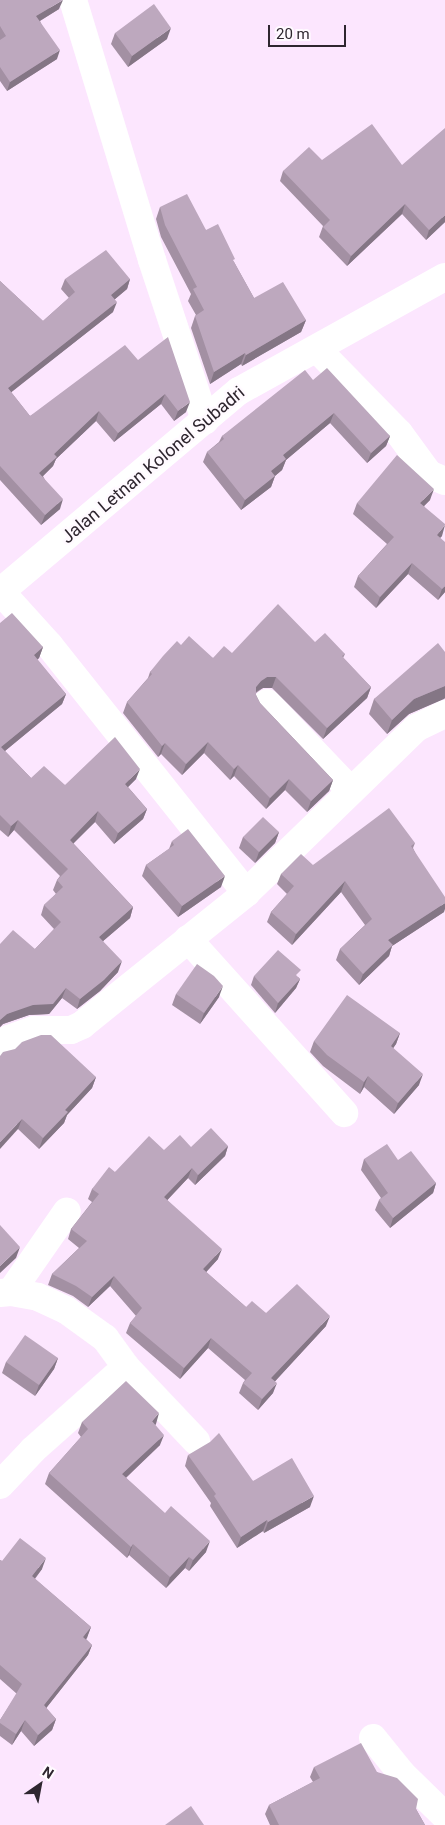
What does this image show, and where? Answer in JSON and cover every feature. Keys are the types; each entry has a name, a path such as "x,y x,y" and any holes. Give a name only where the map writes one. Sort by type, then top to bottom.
{"street":[{"path":"73,0 152,260 205,420"},
{"name":"Jalan Letnan Kolonel Subadri","path":"0,592 239,391 445,277"},
{"path":"317,349 399,433 429,474 445,481"},
{"path":"0,592 49,646 111,721 246,893"},
{"path":"267,703 350,790"},
{"path":"0,1048 8,1039 34,1030 71,1030 82,1025 246,893 416,728 445,714"},
{"path":"188,939 344,1113"},
{"path":"5,1293 67,1211"},
{"path":"5,1293 38,1297 80,1319 105,1338 126,1367 196,1441"},
{"path":"0,1485 33,1450 126,1367"},
{"path":"373,1738 402,1774 445,1816"}],"building":[{"path":"0,0 63,0 36,16 60,50 10,82 0,67 0,40 6,36 0,26"},
{"path":"154,4 171,28 132,56 115,33"},
{"path":"372,124 402,165 445,128 445,215 429,230 405,204 351,256 323,227 330,220 283,171 309,147 322,160"},
{"path":"187,194 206,230 218,224 235,259 233,260 254,298 283,282 306,320 214,372 195,316 204,310 193,289 197,287 165,225 160,207"},
{"path":"106,250 130,279 111,295 117,302 8,388 30,416 125,345 138,360 168,337 190,402 178,411 165,394 118,433 99,411 54,454 57,457 39,473 63,499 45,515 0,466 0,281 43,321 75,292 65,279"},
{"path":"327,368 390,436 371,453 334,413 283,455 286,459 271,471 275,476 245,500 207,452 224,439 222,436 305,370 313,380"},
{"path":"397,455 434,489 420,503 445,524 437,535 445,542 445,586 442,589 412,563 380,597 358,576 394,537 357,503"},
{"path":"278,604 315,642 325,633 345,654 342,656 371,687 327,728 276,677 267,677 256,687 256,695 260,703 333,780 311,801 289,779 270,798 238,765 234,769 208,742 186,764 165,743 162,746 127,702 152,674 150,672 177,641 181,645 189,636 213,658 224,646 232,653"},
{"path":"12,613 43,647 34,655 66,694 1,747 31,778 44,766 65,785 115,737 140,769 125,784 147,809 118,833 98,811 70,840 133,907 99,937 122,961 104,980 80,999 66,988 53,1004 33,1005 7,1014 0,1020 0,944 13,930 35,949 61,922 44,905 63,887 57,880 68,869 18,820 11,826 0,815 0,623"},
{"path":"438,643 445,652 445,686 414,699 392,720 374,699"},
{"path":"389,808 415,843 411,846 445,897 445,903 388,940 393,945 363,974 340,949 372,919 345,881 296,934 271,912 294,886 281,874 301,854 313,865"},
{"path":"263,817 279,832 259,852 243,837"},
{"path":"188,829 225,876 182,906 146,865 174,845 172,841"},
{"path":"278,950 301,970 296,975 300,979 278,1003 254,976"},
{"path":"197,964 214,976 223,986 204,1013 176,994"},
{"path":"347,995 400,1033 391,1046 423,1074 398,1103 368,1076 364,1082 327,1055 314,1041"},
{"path":"41,1035 51,1035 96,1077 65,1110 68,1112 43,1138 22,1119 0,1142 0,1056 3,1052 15,1049 22,1042"},
{"path":"211,1128 228,1146 198,1175 192,1168 164,1197 222,1249 203,1269 246,1307 252,1301 266,1313 297,1284 330,1316 271,1378 277,1383 262,1399 243,1383 252,1373 211,1338 184,1368 130,1323 142,1308 114,1276 92,1297 76,1286 52,1274 87,1241 71,1229 99,1194 92,1189 109,1167 115,1172 149,1136 164,1150 180,1135 191,1147"},
{"path":"387,1144 398,1160 411,1151 436,1183 393,1218 379,1200 388,1193 364,1159"},
{"path":"0,1225 20,1247 0,1266"},
{"path":"25,1335 58,1358 39,1385 6,1362"},
{"path":"126,1381 159,1413 152,1421 164,1435 122,1474 165,1513 171,1506 210,1541 193,1560 189,1557 170,1577 133,1544 131,1547 49,1473 88,1429 82,1422"},
{"path":"219,1433 253,1481 292,1458 314,1496 268,1522 267,1520 241,1537 214,1496 216,1494 188,1455 210,1442"},
{"path":"20,1538 46,1558 32,1576 91,1627 83,1637 92,1645 44,1705 56,1719 38,1735 25,1720 16,1734 0,1723 22,1684 0,1665 0,1560 2,1561"},
{"path":"361,1743 377,1772 397,1778 418,1799 416,1809 425,1825 279,1825 269,1805 320,1778 314,1767"},
{"path":"191,1806 204,1825 165,1825"}]}
